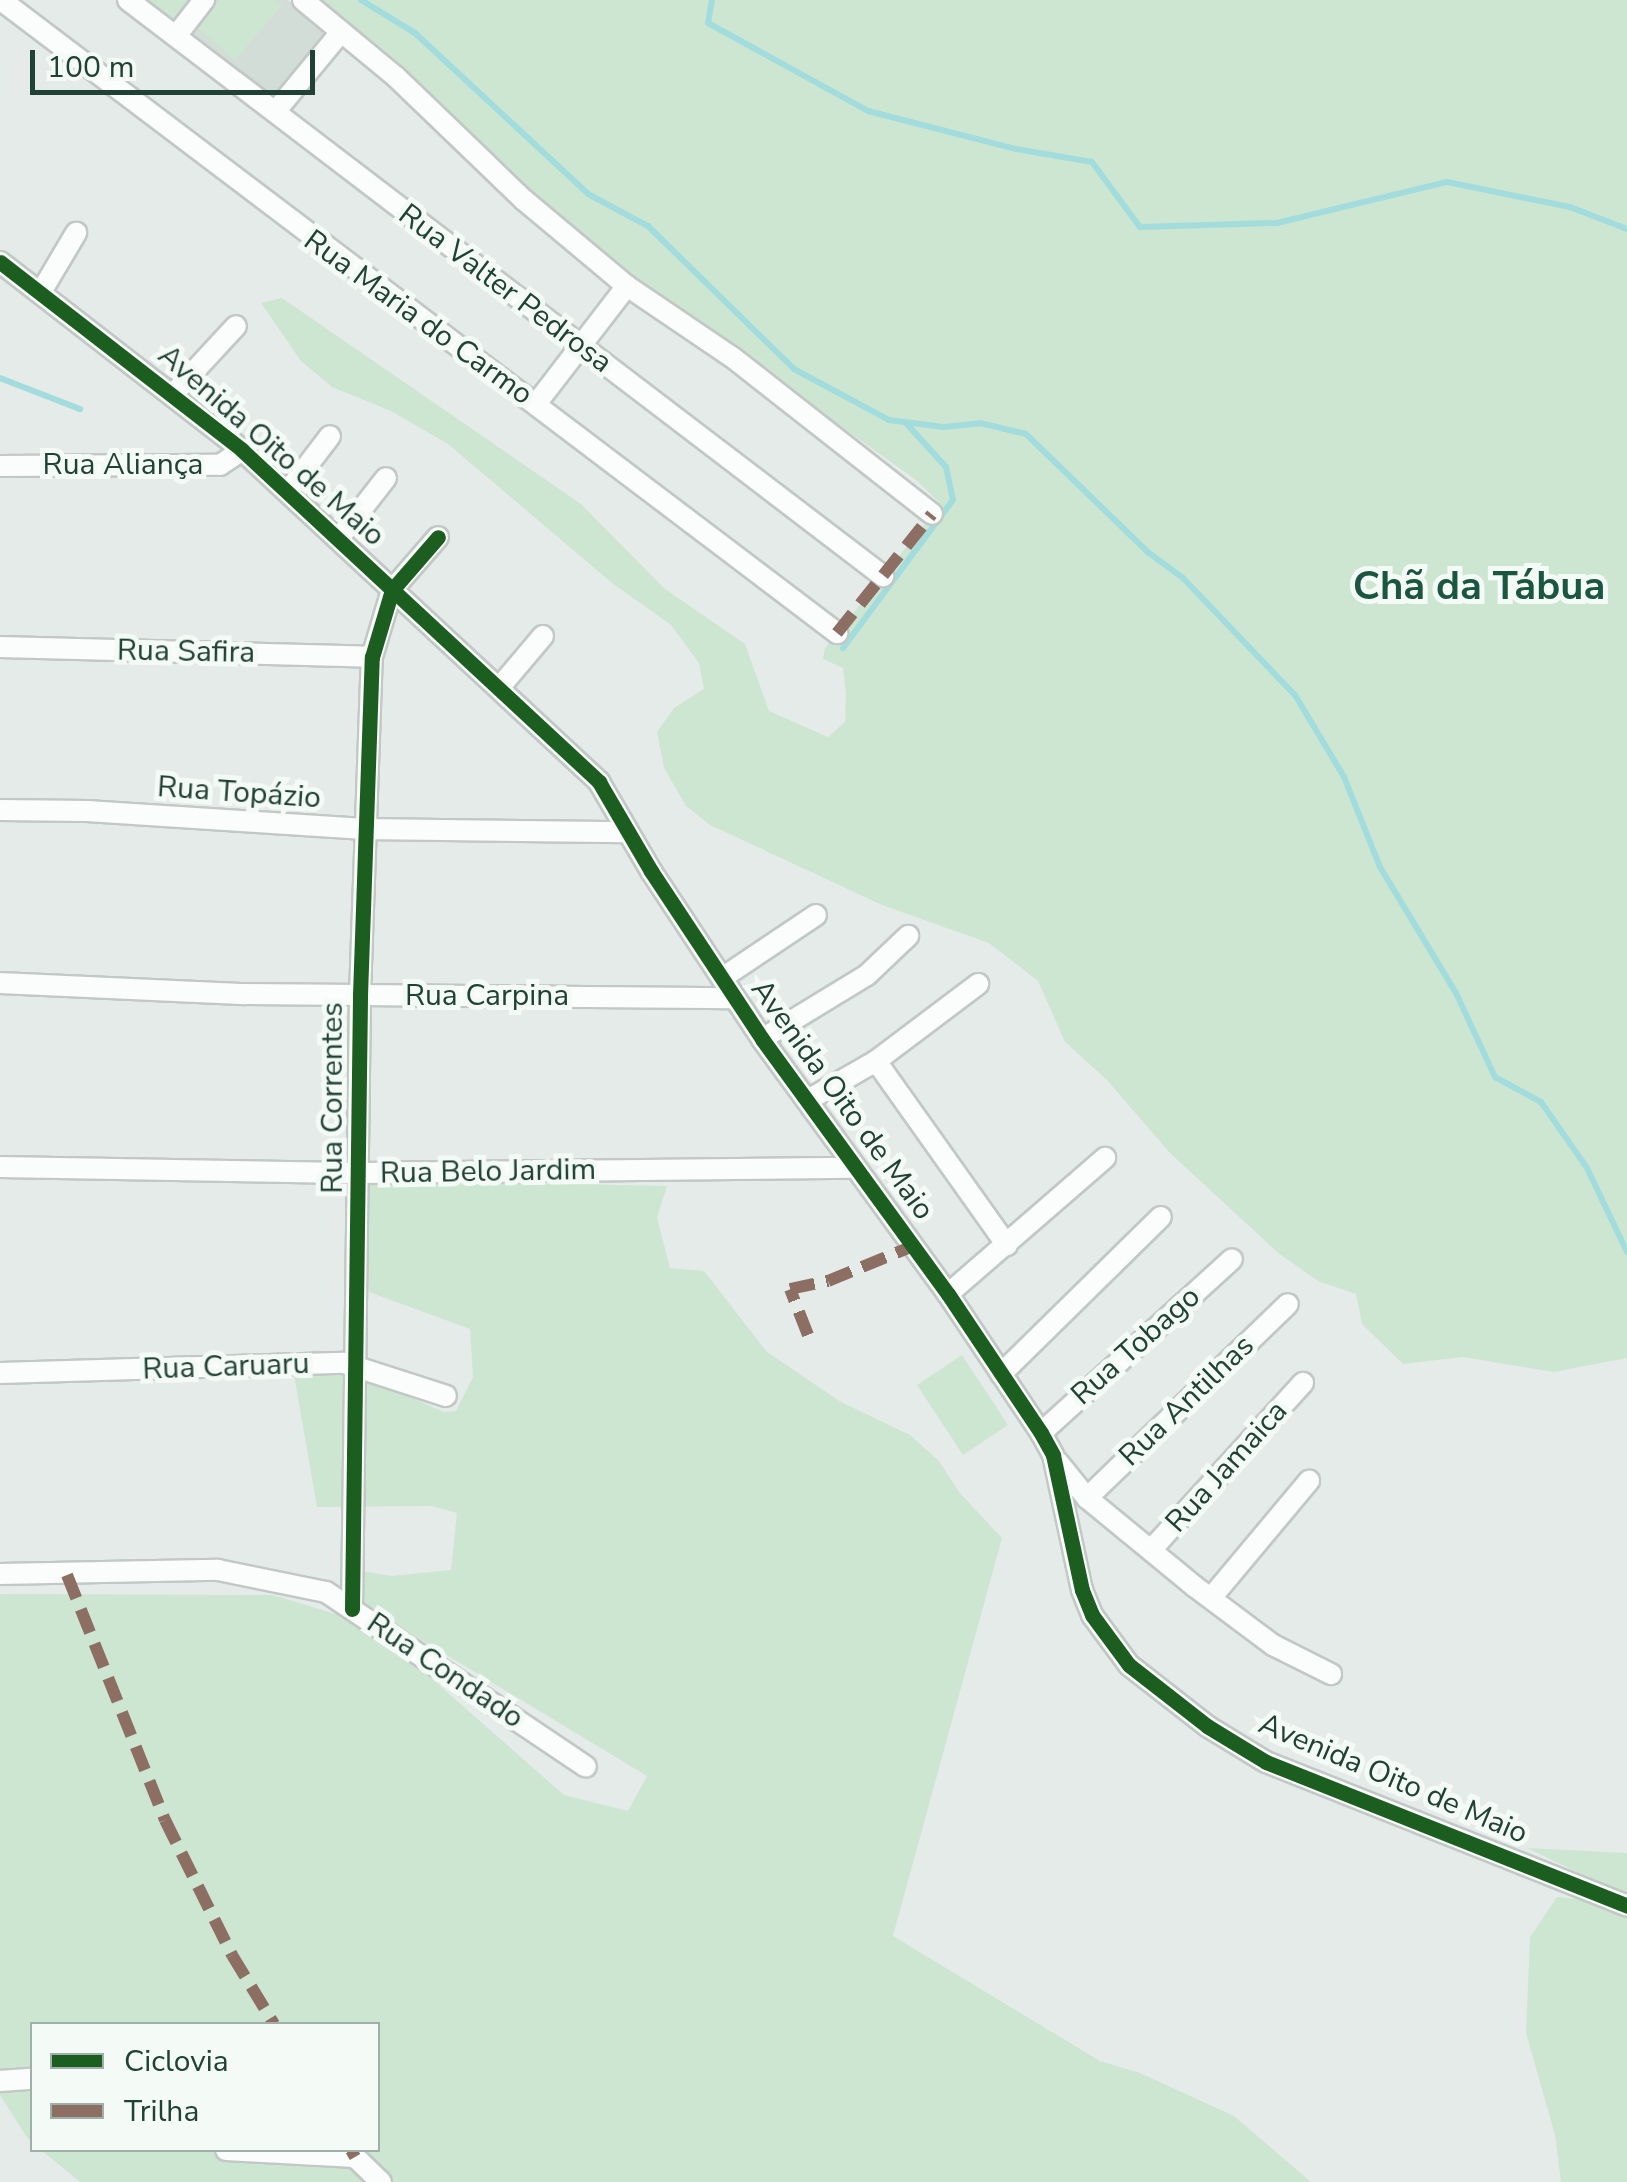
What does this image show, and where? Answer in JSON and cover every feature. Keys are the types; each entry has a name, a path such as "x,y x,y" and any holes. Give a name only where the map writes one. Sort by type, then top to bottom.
{"street":[{"name":"Rua Maria do Carmo","path":"1,0 85,60 298,229 837,633"},
{"path":"176,36 204,0"},
{"path":"303,0 395,76 524,200 627,286 732,357 932,514"},
{"name":"Rua Valter Pedrosa","path":"133,1 883,576"},
{"path":"275,112 341,32"},
{"path":"41,292 76,233"},
{"name":"Avenida Oito de Maio","path":"0,262 242,450 599,782 734,998 948,1294 1041,1434 1053,1455 1072,1555 1092,1616 1130,1665 1159,1691 1266,1762 1627,1906"},
{"path":"536,404 627,286"},
{"path":"174,394 236,326"},
{"path":"288,491 330,436"},
{"name":"Rua Aliança","path":"0,466 220,465 242,450"},
{"path":"340,538 386,478"},
{"path":"392,590 438,536"},
{"name":"Rua Correntes","path":"352,1609 364,829 372,656 392,590"},
{"path":"499,688 543,636"},
{"name":"Rua Safira","path":"0,647 372,656"},
{"name":"Rua Topázio","path":"0,810 86,811 364,829 628,832"},
{"path":"722,978 816,915"},
{"path":"762,1039 866,975 908,936"},
{"name":"Rua Carpina","path":"0,983 360,995 734,998"},
{"path":"808,1100 876,1061 978,984"},
{"path":"876,1061 1007,1245"},
{"path":"948,1294 1105,1158"},
{"name":"Rua Belo Jardim","path":"0,1167 361,1173 856,1168"},
{"path":"1000,1374 1160,1217"},
{"name":"Rua Tobago","path":"1041,1434 1232,1259"},
{"name":"Rua Antilhas","path":"1087,1498 1288,1304"},
{"name":"Rua Caruaru","path":"0,1372 344,1362 446,1396"},
{"name":"Rua Jamaica","path":"1151,1550 1302,1383"},
{"path":"1053,1455 1087,1498 1210,1598 1274,1645 1331,1674"},
{"path":"1210,1598 1309,1481"},
{"name":"Rua Condado","path":"0,1574 218,1570 326,1592 586,1767"},
{"path":"0,2082 30,2079"},
{"path":"263,2152 355,2157 381,2182"}],"shaded area":[{"path":"210,0 288,0 331,35 276,102 186,31"}],"green space":[{"path":"148,0 193,0 176,22"},
{"path":"219,0 276,0 282,5 235,60 197,27"},
{"path":"318,0 1627,0 1627,1358 1554,1372 1463,1357 1403,1364 1362,1324 1356,1294 1318,1281 1277,1252 1170,1153 1106,1079 1065,1042 1038,981 989,943 882,905 710,825 686,806 664,768 657,732 674,708 704,689 699,663 671,625 612,583 448,444 391,411 332,387 301,361 261,303 282,298 581,504 665,589 745,644 769,711 828,737 845,722 846,694 843,668 823,659 825,648 941,504 916,480 652,291 521,183"},
{"path":"369,1180 667,1186 657,1218 670,1268 704,1271 767,1352 841,1402 910,1435 939,1461 959,1492 1002,1538 893,1936 1100,2061 1140,2073 1234,2116 1311,2182 80,2182 43,2152 380,2152 380,2022 30,2022 30,2141 0,2095 0,1594 273,1595 349,1618 397,1648 564,1795 628,1811 647,1776 362,1604 362,1571 392,1576 451,1570 457,1513 432,1506 317,1507 293,1369 345,1369 444,1412 456,1411 473,1377 470,1329 369,1292"},
{"path":"962,1355 1008,1425 963,1455 917,1385"},
{"path":"1527,1848 1627,1853 1627,1896"},
{"path":"1557,1897 1627,1904 1627,2182 1561,2182 1555,2135 1526,2033 1530,1937"}],"waterway":[{"path":"361,0 415,33 588,194 648,226 794,369 889,420 944,427 980,423 1026,434 1149,553 1183,578 1295,695 1344,777 1380,867 1456,993 1495,1077 1541,1102 1587,1168 1627,1252"},
{"path":"712,0 708,23 868,111 1016,149 1092,162 1140,227 1277,223 1447,182 1570,207 1627,229"},
{"path":"0,378 80,409"},
{"path":"843,648 953,500 946,467 905,422"}],"marked path":[{"path":"837,633 932,514"},
{"path":"808,1335 790,1289 828,1281 913,1246"},
{"path":"67,1575 165,1820 232,1955 273,2022"},
{"path":"352,2152 355,2157"}],"cycle path":[{"path":"0,262 242,450 599,782 651,871 762,1039 948,1294 1041,1433 1053,1455 1082,1590 1092,1615 1129,1665 1207,1726 1266,1762 1627,1906"},
{"path":"352,1609 360,995 372,657 392,590 438,537"}],"district":[{"name":"Chã da Tábua","path":"1479,586"}]}
